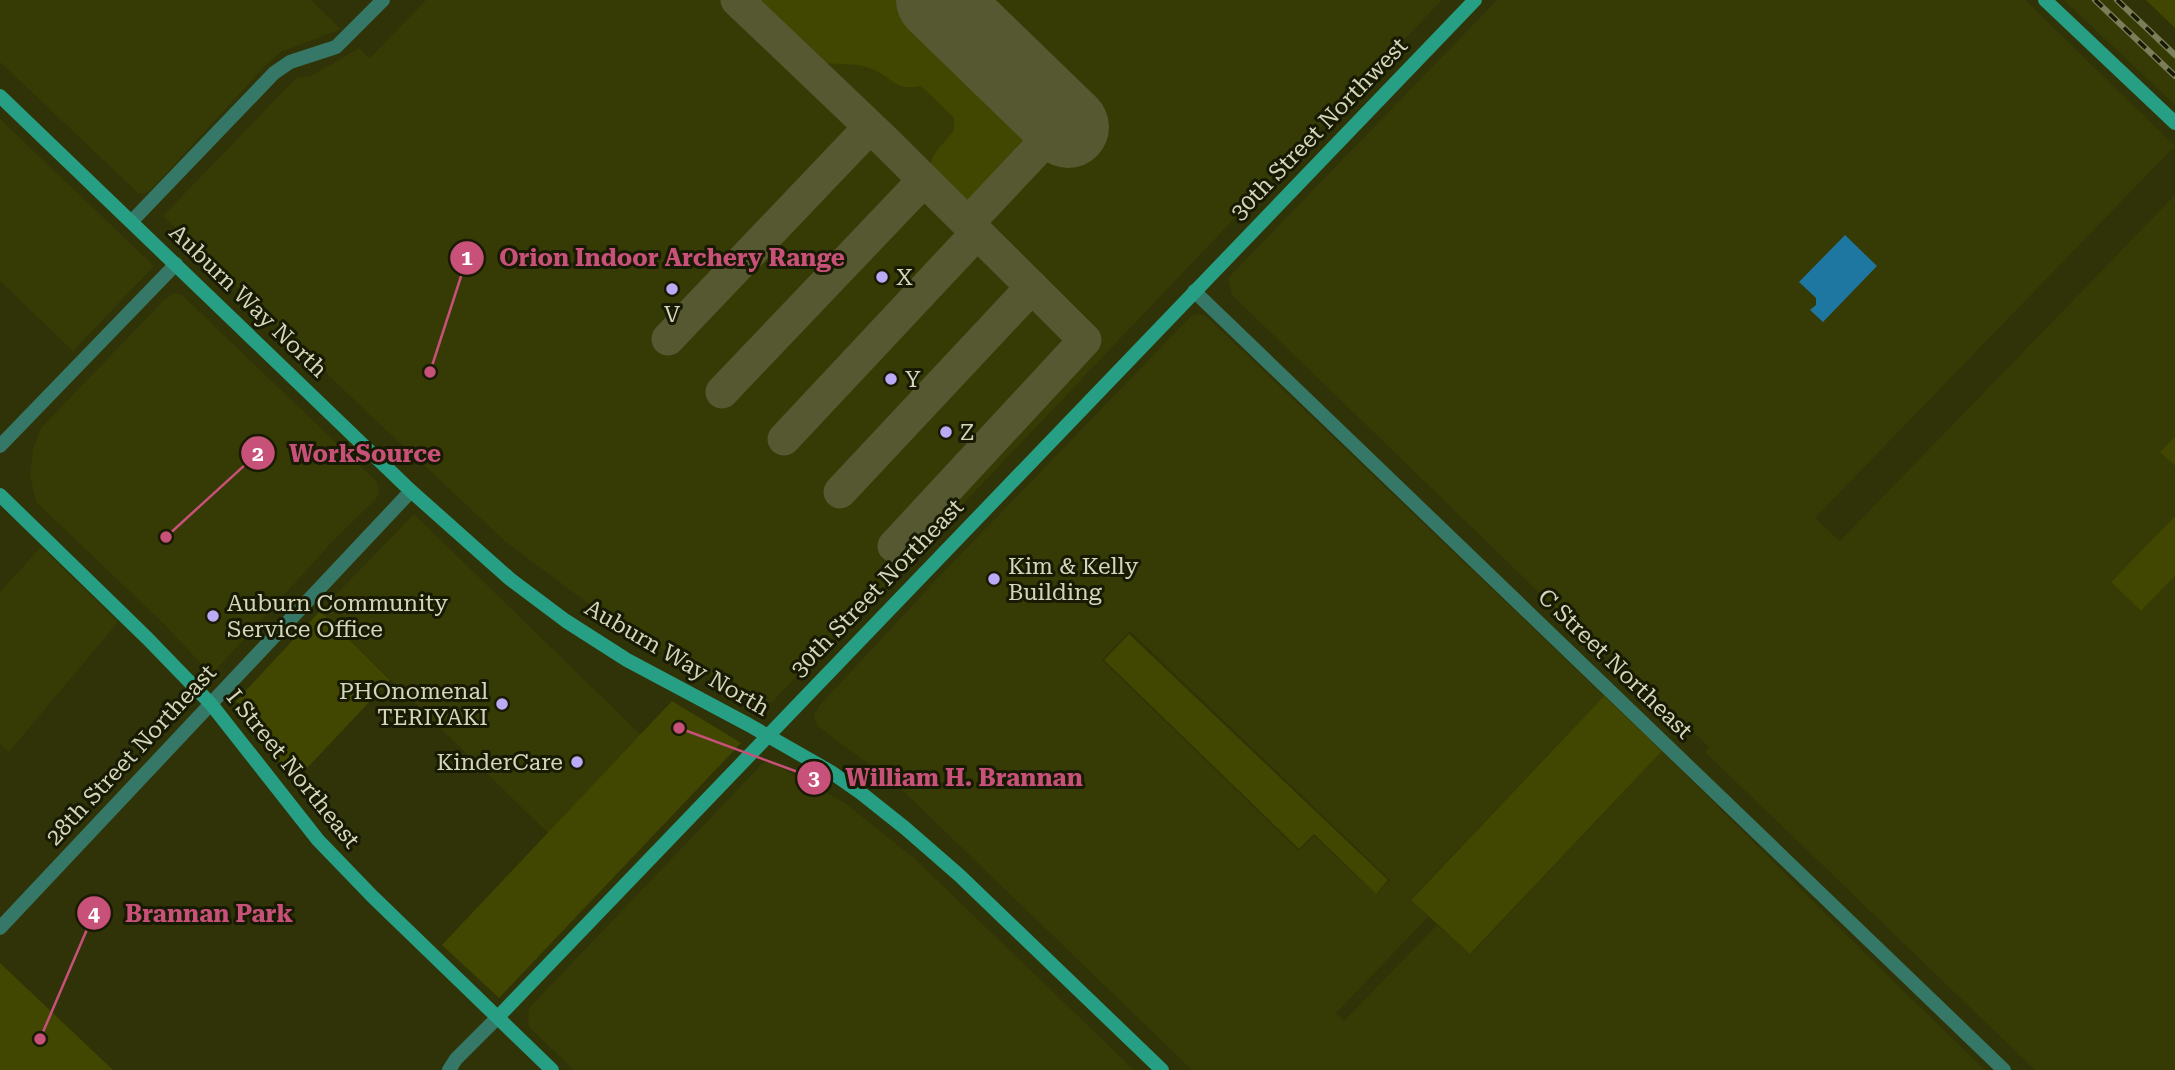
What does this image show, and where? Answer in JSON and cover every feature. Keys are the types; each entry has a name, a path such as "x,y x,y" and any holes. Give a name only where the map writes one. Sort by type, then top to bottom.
{"street":[{"path":"132,221 274,73 298,58 336,47 383,0"},
{"name":"30th Street Northwest","path":"1194,290 1475,0"},
{"path":"2045,0 2175,123"},
{"name":"Auburn Way North","path":"0,96 411,491 510,579 566,621 628,660 840,778 905,828 959,876 1163,1070"},
{"path":"0,446 176,264"},
{"name":"30th Street Northeast","path":"449,1070 456,1059 1194,290"},
{"name":"C Street Northeast","path":"1194,290 2004,1070"},
{"name":"28th Street Northeast","path":"0,928 411,491"},
{"name":"I Street Northeast","path":"0,495 211,704 318,840 552,1070"}],"shaded area":[{"path":"0,0 311,0 341,29 281,52 151,190 144,194 138,193 0,62"},
{"path":"426,0 1442,0 885,586 772,702 763,704 601,613 506,542 163,216 296,78 311,76 359,48 370,58"},
{"path":"747,0 903,0 1040,134 1007,176 964,209 938,188 933,181 930,166 933,157 954,130 954,118 921,86 901,86 862,66 815,62"},
{"path":"1497,0 2025,0 2175,146 1815,518 1840,541 2175,195 2175,437 2161,452 2175,466 2175,516 2111,582 2141,611 2175,576 2175,1070 2035,1070 1705,752 1709,747 1590,633 1585,637 1232,295 1228,278"},
{"path":"2064,0 2122,0 2175,51 2175,105"},
{"path":"2146,0 2175,0 2175,28"},
{"path":"0,119 154,266 73,351 0,281"},
{"path":"174,293 181,294 377,482 379,493 213,673 36,502 30,475 33,449 41,428 163,301"},
{"path":"1191,316 1206,316 1604,696 1411,899 1429,916 1336,1013 1344,1021 1437,925 1471,954 1662,751 1985,1070 1192,1070 897,785 819,727 814,715 820,705 935,581","holes":["1130,631 1390,880 1376,894 1314,836 1299,851 1102,660"]},
{"path":"2175,437 2175,466 2160,452"},
{"path":"414,514 641,735 548,833 320,611"},
{"path":"2175,516 2175,576 2141,611 2111,582"},
{"path":"41,547 118,622 9,752 0,744 0,592"},
{"path":"320,611 390,680 293,783 236,701"},
{"path":"1129,634 1388,880 1376,894 1314,834 1299,849 1104,660"},
{"path":"1604,696 1662,751 1470,954 1411,900"},
{"path":"672,701 741,743 499,998 442,945"},
{"path":"768,761 845,803 915,859 1134,1070 574,1070 529,1027 529,1008 761,765"},
{"path":"0,963 113,1070 0,1070"}],"water":[{"path":"1845,235 1877,266 1823,322 1810,310 1816,305 1816,298 1799,282"}],"taxiway":[{"path":"737,0 886,142 1085,340 894,546"},
{"path":"968,223 1063,122"},
{"path":"668,339 870,127"},
{"path":"722,392 924,180"},
{"path":"784,439 977,233"},
{"path":"840,492 1032,287"}],"runway":[{"path":"937,0 1068,127"}],"railway":[{"path":"2095,0 2175,76"},
{"path":"2117,0 2175,55"}],"place":[{"name":"X","path":"882,277"},
{"name":"V","path":"672,289"},
{"name":"Orion Indoor Archery Range","path":"430,372"},
{"name":"Y","path":"891,379"},
{"name":"Z","path":"946,432"},
{"name":"WorkSource","path":"166,537"},
{"name":"Kim & Kelly Building","path":"994,579"},
{"name":"Auburn Community Service Office","path":"213,616"},
{"name":"PHOnomenal TERIYAKI","path":"502,704"},
{"name":"William H. Brannan","path":"679,728"},
{"name":"KinderCare","path":"577,762"},
{"name":"Brannan Park","path":"40,1039"}]}
